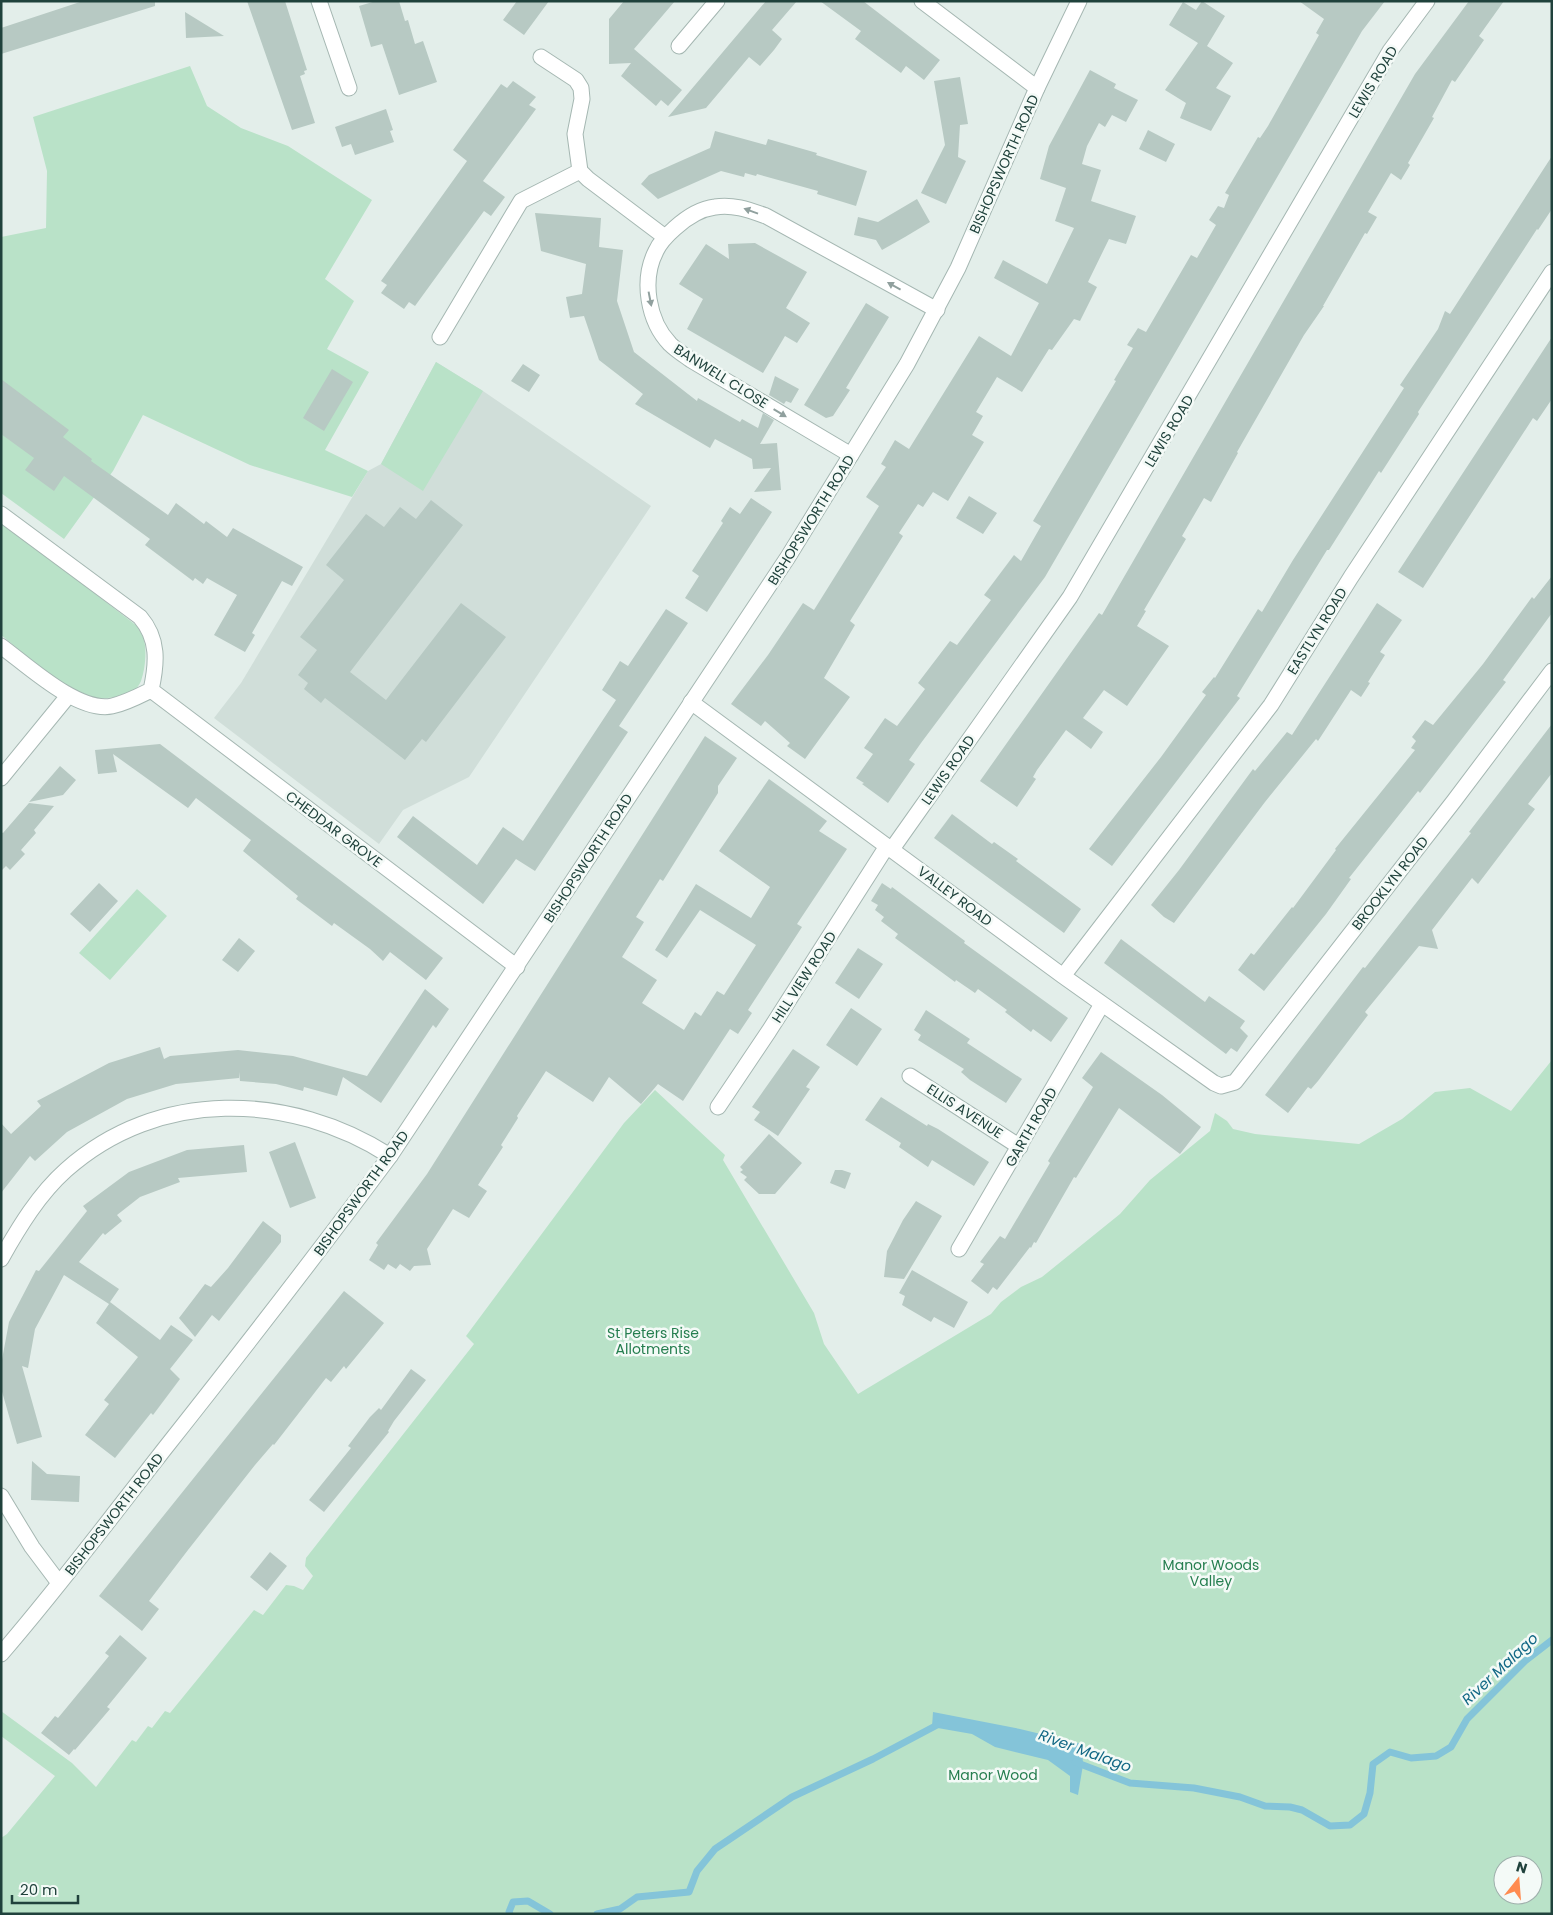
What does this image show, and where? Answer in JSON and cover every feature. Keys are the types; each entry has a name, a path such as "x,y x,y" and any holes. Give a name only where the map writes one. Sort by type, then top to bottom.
{"street":[{"path":"319,1 349,88"},
{"path":"680,46 717,1"},
{"path":"922,1 1037,88"},
{"name":"BISHOPSWORTH ROAD","path":"1,1654 322,1248 390,1156 788,558 907,364 937,310 958,268 1037,88 1079,1"},
{"name":"LEWIS ROAD","path":"890,847 1070,597 1390,52 1427,1"},
{"path":"541,57 576,80 581,88 582,99 576,134 580,171 665,237"},
{"path":"440,337 521,201 580,171"},
{"name":"BANWELL CLOSE","path":"851,456 691,360 670,344 656,324 648,296 650,268 655,252 665,237 689,216 714,206 739,206 766,216 937,310"},
{"name":"EASTLYN ROAD","path":"1062,976 1271,705 1351,577 1552,272"},
{"path":"1,514 140,617 150,628 156,654 151,690 132,700 110,707 91,705 68,696 1,646"},
{"name":"BROOKLYN ROAD","path":"1222,1086 1234,1082 1454,801 1552,672"},
{"name":"CHEDDAR GROVE","path":"151,690 517,967"},
{"path":"1,778 68,696"},
{"name":"VALLEY ROAD","path":"691,702 890,847 1062,976 1214,1083 1222,1086"},
{"name":"HILL VIEW ROAD","path":"718,1107 890,847"},
{"name":"GARTH ROAD","path":"959,1249 1102,1004"},
{"name":"ELLIS AVENUE","path":"910,1076 1020,1147"},
{"path":"1,1259 16,1232 43,1194 64,1171 82,1156 128,1129 174,1113 230,1108 270,1110 329,1125 373,1145 390,1156"},
{"path":"1,1496 32,1547 59,1583"}],"shaded area":[{"path":"436,362 483,391 651,506 469,777 403,810 379,844 214,718 241,683 368,471 381,464"}],"green space":[{"path":"190,66 207,106 241,128 288,146 372,200 325,279 354,301 327,349 369,372 325,450 368,471 352,497 250,465 143,415 113,471 64,539 1,493 1,237 46,228 47,171 33,117"},
{"path":"436,362 483,391 423,491 381,464"},
{"path":"1,521 137,626 145,645 145,655 141,681 134,690 124,695 107,698 86,695 47,672 1,635"},
{"path":"137,889 167,916 110,980 79,953"},
{"name":"Manor Woods Valley","path":"1552,1060 1552,1914 1,1914 1,1838 7,1834 55,1776 1,1736 1,1711 72,1763 96,1787 132,1740 136,1742 148,1726 152,1728 165,1711 170,1713 254,1610 263,1615 286,1585 303,1590 313,1576 305,1566 306,1558 474,1344 466,1336 624,1123 655,1090 725,1155 723,1160 814,1313 824,1344 858,1394 991,1314 1001,1302 1021,1287 1042,1277 1120,1214 1150,1180 1210,1131 1215,1113 1227,1121 1233,1129 1255,1134 1359,1144 1402,1119 1435,1092 1470,1088 1511,1111"}],"water":[{"path":"933,1712 1020,1729 1082,1744 1083,1765 1078,1795 1070,1792 1070,1776 1048,1760 995,1747 972,1734 932,1727"}],"building":[{"path":"83,1 155,1 155,6 1,54 1,28"},
{"path":"247,1 285,1 307,70 304,71 305,74 300,76 315,123 292,130"},
{"path":"376,1 399,1 405,21 408,20 415,44 423,41 437,82 399,95 382,44 371,47 359,6"},
{"path":"517,1 549,1 524,35 503,20"},
{"path":"624,1 675,1 634,49 682,90 668,106 661,100 656,106 621,76 631,63 609,64 609,19"},
{"path":"766,1 797,1 772,30 782,39 774,50 760,66 749,57 706,108 668,117"},
{"path":"820,1 863,1 940,60 924,80 906,66 901,73 855,39 861,31"},
{"path":"1202,1 1225,16 1207,46 1233,63 1216,88 1231,96 1211,131 1180,118 1186,103 1165,90 1198,43 1169,25 1183,2 1196,10"},
{"path":"1299,1 1385,1 1362,31 1045,577 909,760 915,764 888,803 856,778 873,754 864,748 885,718 897,726 925,689 918,683 950,641 957,645 991,600 984,595 1014,555 1021,561 1041,526 1033,521 1116,381 1114,380 1133,348 1127,345 1138,328 1146,332 1191,255 1197,258 1216,225 1209,220 1218,206 1224,208 1229,195 1225,193 1258,137 1260,138 1268,126 1319,35 1316,33 1324,19"},
{"path":"1469,1 1504,1 1479,36 1484,40 1455,82 1452,80 1401,180 1391,173 1368,212 1377,217 1367,234 1365,233 1324,306 1304,335 1237,452 1211,502 1204,498 1182,536 1186,539 1144,610 1146,611 1137,626 1169,646 1127,706 1104,690 1083,718 1103,732 1091,749 1066,730 1037,770 1033,777 1036,779 1017,807 980,781 1099,613 1102,615 1415,74"},
{"path":"185,12 224,36 186,38"},
{"path":"1090,70 1116,84 1114,88 1138,100 1126,122 1112,115 1105,127 1099,123 1087,146 1082,164 1101,170 1091,201 1136,216 1126,244 1109,239 1088,282 1097,287 1080,321 1074,319 1052,350 1049,349 1022,392 997,377 976,412 983,416 972,435 984,442 948,501 933,492 923,507 918,504 899,533 903,536 850,621 855,625 824,678 850,697 805,759 787,746 790,743 765,721 761,726 731,704 768,655 803,603 814,610 879,506 866,497 886,467 881,464 895,440 909,449 979,336 1011,356 1039,303 994,278 1003,260 1047,284 1074,228 1055,221 1066,188 1040,179 1049,146"},
{"path":"960,77 968,124 960,125 958,157 966,161 946,204 921,193 945,145 934,81"},
{"path":"513,81 536,97 529,105 536,109 483,181 505,197 491,216 484,211 415,306 409,302 404,309 381,293 387,285 381,281 467,161 453,150 501,84 507,88"},
{"path":"386,109 393,130 390,131 394,142 355,155 351,144 342,147 335,127"},
{"path":"1148,130 1175,144 1166,162 1139,149"},
{"path":"715,131 766,145 768,139 817,153 816,155 867,171 856,206 817,194 818,191 757,174 756,176 745,173 744,177 721,171 658,199 641,184 649,175 710,148"},
{"path":"1552,156 1552,209 1537,229 1418,412 1419,414 1381,473 1379,471 1329,550 1327,550 1237,696 1240,698 1112,866 1089,849 1161,757 1206,695 1202,692 1215,678 1258,609 1262,612 1293,560 1404,388 1400,385 1438,329 1445,311 1450,314"},
{"path":"917,199 930,222 905,237 882,250 876,240 854,235 858,217 878,222"},
{"path":"535,213 601,218 599,247 623,250 617,301 634,352 697,401 698,398 740,422 742,419 758,428 763,413 774,420 760,444 777,443 781,490 754,492 771,468 753,469 752,459 715,439 710,448 635,404 643,394 599,360 584,316 570,318 566,297 582,294 586,264 541,251"},
{"path":"755,243 807,272 786,308 810,323 797,343 785,336 763,373 687,329 703,299 679,284 706,244 729,259 728,244"},
{"path":"866,303 889,317 846,388 850,390 833,416 826,418 804,405"},
{"path":"1552,337 1552,399 1537,421 1533,418 1423,588 1398,572"},
{"path":"523,364 540,375 529,392 511,381"},
{"path":"332,369 353,382 324,431 303,418"},
{"path":"775,376 799,389 791,403 786,401 784,404 769,395"},
{"path":"1,379 69,430 63,437 92,459 91,461 168,515 176,503 204,524 206,521 227,537 233,528 303,567 292,586 282,581 252,633 255,635 245,652 214,635 237,595 207,578 203,584 195,578 193,581 145,545 150,539 64,476 54,491 25,470 34,458 1,434"},
{"path":"969,496 997,513 983,534 956,518"},
{"path":"751,498 772,512 707,612 685,598 699,576 692,571 723,523 721,521 730,507 740,514"},
{"path":"431,500 463,525 350,672 386,700 461,603 506,637 426,742 422,739 405,760 325,698 321,703 304,689 308,683 298,675 317,650 300,637 344,580 326,565 366,514 384,527 400,507 416,519"},
{"path":"1552,576 1552,613 1503,680 1506,682 1420,793 1418,791 1349,878 1351,879 1326,914 1264,991 1238,970 1251,953 1254,955 1293,908 1335,849 1415,750 1411,748 1416,741 1412,737 1425,720 1433,725 1483,664 1532,597 1534,599"},
{"path":"1377,603 1402,620 1380,652 1385,655 1361,697 1351,690 1318,741 1316,739 1265,802 1174,923 1164,917 1151,905 1253,769 1255,771 1287,732 1292,735"},
{"path":"666,609 688,623 619,726 628,732 535,871 516,859 483,904 397,837 413,816 477,865 503,827 523,841 616,700 602,690 620,661 628,666"},
{"path":"1552,724 1552,773 1528,804 1535,809 1478,884 1472,878 1432,930 1438,949 1419,946 1365,1012 1368,1015 1318,1081 1311,1089 1308,1087 1288,1113 1265,1095 1363,967 1365,968 1471,833 1469,832"},
{"path":"705,736 737,758 718,786 718,793 663,881 660,879 636,917 644,922 622,957 657,980 642,1003 684,1030 695,1012 701,1016 717,991 724,995 756,945 700,910 667,958 655,950 696,884 751,918 770,887 719,851 769,779 827,821 819,831 847,849 797,924 802,927 748,1010 752,1013 738,1034 730,1029 683,1101 658,1084 641,1104 609,1077 593,1102 546,1071 517,1116 518,1118 501,1145 503,1147 478,1185 487,1191 469,1218 453,1209 427,1249 431,1265 414,1266 410,1271 400,1264 396,1269 388,1264 384,1270 369,1260 378,1245 376,1243 427,1174"},
{"path":"160,744 443,958 426,980 390,952 383,961 370,949 334,923 332,926 296,899 298,896 243,851 251,840 196,798 188,808 113,754 117,772 98,774 95,750"},
{"path":"60,766 76,780 63,795 29,802"},
{"path":"29,803 54,806 34,830 36,833 21,850 25,854 10,870 6,866 1,871 1,832 3,833"},
{"path":"952,814 992,844 994,842 1018,859 1016,861 1081,909 1064,933 934,838"},
{"path":"99,883 118,901 90,932 70,914"},
{"path":"882,883 891,889 892,887 965,941 964,943 1068,1018 1051,1042 1033,1029 1031,1032 1005,1012 1007,1010 978,989 975,993 956,980 955,982 895,938 898,934 881,921 884,917 875,910 878,905 871,901"},
{"path":"239,938 255,951 238,972 222,960"},
{"path":"1121,939 1205,1002 1209,996 1245,1021 1240,1028 1248,1036 1237,1052 1231,1048 1226,1054 1104,963"},
{"path":"858,948 883,964 859,999 835,983"},
{"path":"425,989 449,1009 436,1028 433,1025 381,1103 343,1077 337,1096 304,1087 303,1091 276,1084 240,1081 239,1072 239,1078 176,1084 127,1099 67,1132 35,1161 30,1156 1,1193 1,1123 11,1134 41,1106 37,1101 109,1063 160,1047 164,1059 170,1056 238,1050 293,1056 367,1076"},
{"path":"851,1008 882,1029 857,1066 826,1045"},
{"path":"926,1010 970,1039 967,1043 1022,1079 1006,1103 970,1080 961,1072 964,1069 918,1040 921,1035 914,1030"},
{"path":"793,1049 820,1067 806,1087 810,1089 778,1136 754,1120 760,1112 752,1107"},
{"path":"1101,1052 1162,1095 1201,1127 1180,1154 1119,1108 1076,1178 1074,1177 1036,1243 1034,1242 997,1290 993,1287 988,1294 971,1281 984,1264 980,1262 1000,1236 1005,1239 1050,1163 1048,1161 1093,1087 1082,1078"},
{"path":"881,1097 927,1126 928,1124 938,1129 989,1162 974,1186 932,1160 928,1167 899,1147 901,1143 865,1120"},
{"path":"769,1134 802,1163 775,1194 759,1194 744,1180 747,1177 740,1172 743,1170 740,1167"},
{"path":"295,1142 316,1198 290,1208 269,1152"},
{"path":"244,1145 247,1172 178,1178 180,1182 140,1197 117,1215 122,1221 105,1235 103,1233 79,1262 119,1289 110,1302 160,1340 171,1325 193,1340 170,1369 180,1379 153,1415 151,1413 115,1458 85,1435 109,1404 104,1400 138,1357 96,1323 109,1304 64,1275 35,1329 28,1368 22,1366 42,1437 17,1444 1,1388 1,1365 9,1322 36,1270 39,1271 87,1211 83,1206 129,1172 187,1150"},
{"path":"835,1170 851,1173 845,1189 830,1183"},
{"path":"916,1201 942,1216 904,1279 884,1277 887,1251 903,1220"},
{"path":"263,1221 281,1235 281,1242 219,1321 212,1315 195,1337 179,1318 205,1284 211,1287 228,1268"},
{"path":"912,1270 968,1302 954,1328 934,1317 931,1322 902,1305 905,1296 899,1293"},
{"path":"344,1291 384,1323 346,1369 344,1366 331,1382 326,1378 188,1550 149,1601 159,1609 142,1631 99,1596"},
{"path":"411,1369 426,1380 394,1421 389,1432 324,1512 309,1500 351,1448 348,1446 370,1417 379,1408 381,1410"},
{"path":"32,1461 47,1474 80,1476 79,1502 31,1500"},
{"path":"270,1552 287,1566 267,1591 250,1577"},
{"path":"120,1635 147,1658 107,1707 110,1709 69,1755 41,1733 55,1716 58,1718 109,1656 105,1653"}],"waterway":[{"name":"River Malago","path":"1075,1762 1130,1783 1194,1788 1240,1797 1265,1806 1290,1807 1302,1810 1330,1826 1350,1825 1364,1814 1370,1793 1373,1764 1390,1752 1411,1758 1436,1756 1451,1747 1467,1719 1525,1661 1552,1640"},
{"name":"River Malago","path":"597,1914 620,1909 637,1897 689,1892 697,1871 715,1849 792,1797 873,1759 939,1724"},
{"name":"River Malago","path":"510,1914 513,1902 528,1901 550,1914"}],"park label":[{"name":"St Peters Rise Allotments","path":"653,1342"},
{"name":"Manor Wood","path":"993,1775"}]}
